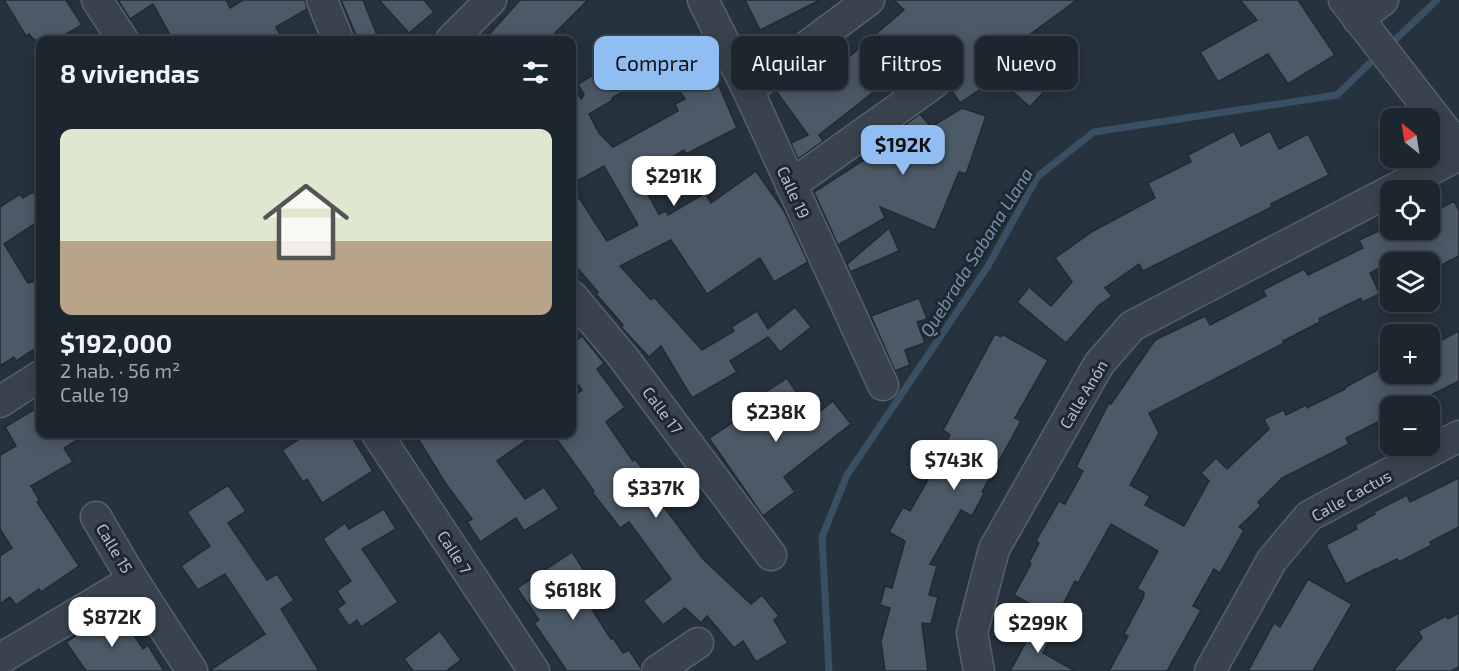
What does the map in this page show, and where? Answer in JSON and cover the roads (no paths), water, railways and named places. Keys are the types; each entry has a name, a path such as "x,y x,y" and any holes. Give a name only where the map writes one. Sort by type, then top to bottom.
{"street":[{"path":"97,0 120,36"},
{"path":"322,0 336,36"},
{"path":"455,36 491,0"},
{"name":"Calle 19","path":"703,0 731,56"},
{"path":"820,36 868,0"},
{"path":"1383,0 1351,9 1459,148"},
{"name":"Calle 19","path":"748,90 883,385"},
{"path":"791,185 924,90"},
{"name":"Calle Anón","path":"1412,180 1459,155"},
{"name":"Calle Anón","path":"979,671 972,633 994,549 1099,364 1132,326 1380,197"},
{"name":"Calle 17","path":"576,301 623,357 771,555"},
{"path":"3,393 36,378"},
{"name":"Calle Cactus","path":"1210,671 1272,560 1309,516 1459,436"},
{"name":"Calle 7","path":"380,438 534,671"},
{"name":"Calle 15","path":"96,517 133,580 192,671"},
{"path":"0,659 133,580"},
{"path":"657,671 698,643"}],"waterway":[{"name":"Quebrada Sabana Llana","path":"1397,38 1437,0"},
{"name":"Quebrada Sabana Llana","path":"829,671 822,537 847,475 988,266 1038,176 1094,132 1337,95 1369,64"}]}
